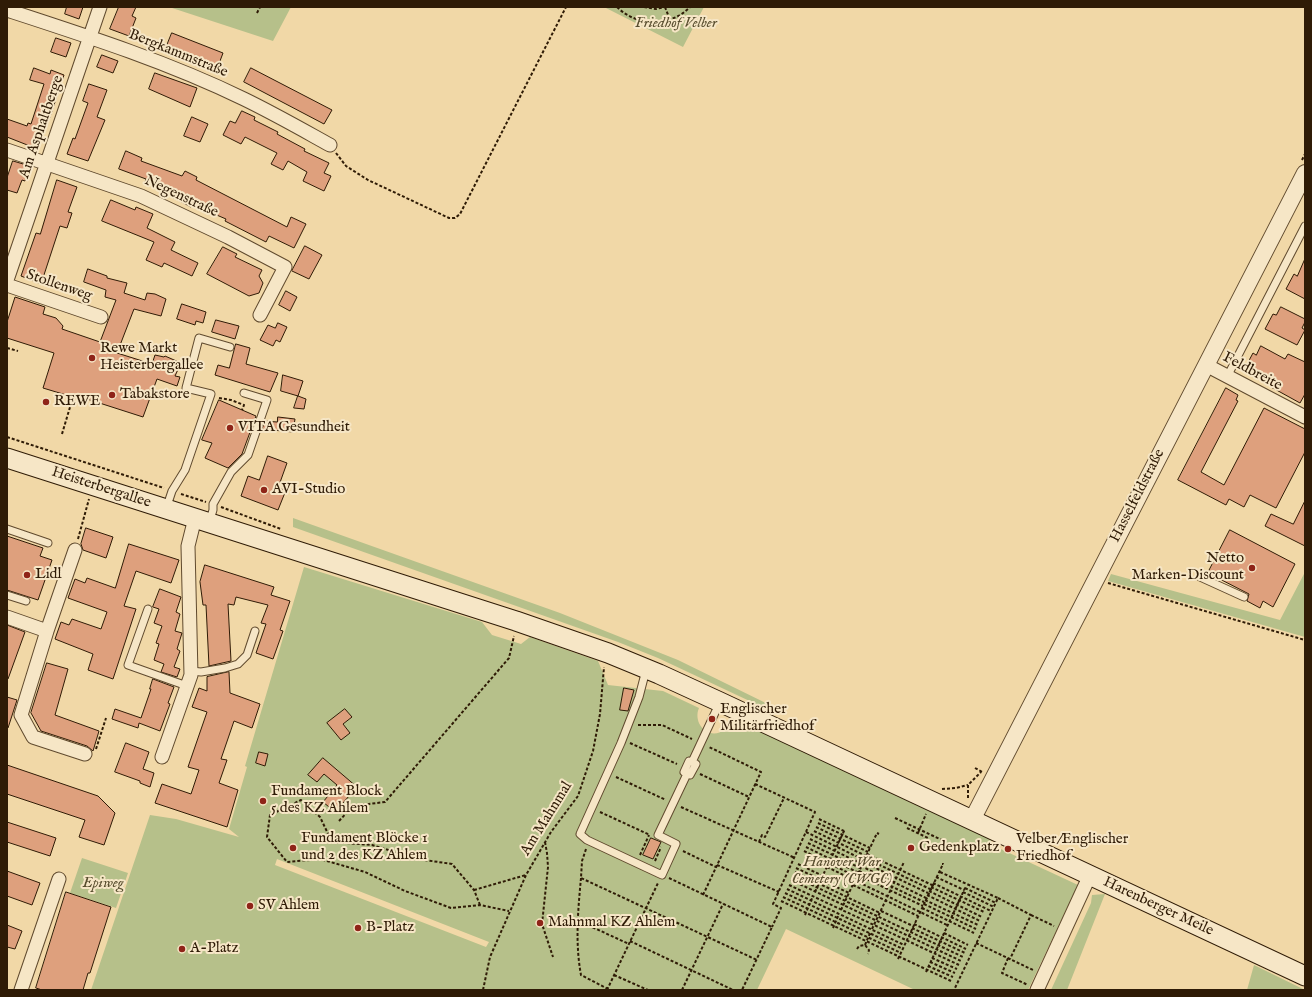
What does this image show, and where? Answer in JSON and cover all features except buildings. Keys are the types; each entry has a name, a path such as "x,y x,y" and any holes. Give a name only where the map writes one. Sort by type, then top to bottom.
{"main road":[{"name":"Heisterbergallee","path":"7,458 202,521 289,547 516,621"},
{"name":"Harenberger Meile","path":"516,621 608,653 647,669 903,788 935,795 972,820 1305,976"}],"street":[{"name":"Am Asphaltberge","path":"7,280 100,7"},
{"name":"Bergkammstraße","path":"7,10 175,69 244,98 330,145"},
{"name":"Negenstraße","path":"7,150 141,196 228,237 285,267 260,315"},
{"name":"Hasselfeldstraße","path":"972,820 1305,173"},
{"name":"Stollenweg","path":"7,285 101,317"},
{"name":"Feldbreite","path":"1206,365 1305,417"},
{"path":"162,757 191,675 188,546 202,521"},
{"path":"75,550 47,631 21,715 33,737 85,754"},
{"path":"7,617 47,631"},
{"path":"1034,985 1090,875"},
{"path":"21,990 59,879"}],"lane":[{"path":"1227,377 1305,226"},
{"path":"166,509 172,491 185,470 211,394 186,388 199,338 230,347"},
{"path":"202,521 213,510 213,504 231,472 248,455 268,400 244,392"},
{"path":"7,529 48,543"},
{"path":"1200,577 1244,597"},
{"path":"7,594 26,601"},
{"path":"148,610 128,665 187,686"},
{"path":"191,671 201,672 238,664 246,655 255,631"},
{"path":"647,669 639,697 629,722 580,834 587,840 662,875 676,844 662,837 688,771 689,761 692,762 702,744 720,702"}],"path":[{"path":"257,13 260,7"},
{"path":"330,145 346,166 368,180 449,218 455,218 460,214 566,7"},
{"path":"617,7 641,20 655,22 670,20 679,16 690,7"},
{"path":"644,7 656,9 665,7 670,20"},
{"path":"7,348 18,351"},
{"path":"62,434 73,397"},
{"path":"210,397 231,400 244,405 242,410"},
{"path":"7,437 213,504"},
{"path":"75,550 89,498"},
{"path":"1096,579 1115,586 1305,640"},
{"path":"339,821 353,806 385,802 400,786 508,658 516,621"},
{"name":"Am Mahnmal","path":"483,990 490,957 526,875 544,841 578,796 590,763 600,714 603,670 608,653"},
{"path":"85,754 93,756 106,718"},
{"path":"629,722 636,725 662,725 761,772 732,830 704,895"},
{"path":"622,739 688,771 749,797"},
{"path":"742,990 781,908 773,904 815,812 755,784"},
{"path":"918,833 935,795 968,785"},
{"path":"759,842 762,835 765,837 784,798"},
{"path":"480,905 474,890 452,864 418,859 372,845 332,842 320,817 301,800 270,815 267,837 286,862 320,860 365,872 405,891 451,908 480,905 509,911"},
{"path":"592,808 650,835"},
{"path":"895,818 944,841"},
{"path":"805,914 844,830 819,819"},
{"path":"818,823 870,848"},
{"path":"816,827 840,839 862,864 894,882 957,905 982,917"},
{"path":"907,828 928,838"},
{"path":"732,830 794,858"},
{"path":"814,831 838,843 890,890 959,901 984,912"},
{"path":"640,856 651,832 662,837 654,863 650,861"},
{"path":"806,832 837,847 892,886 927,895 961,896 992,911"},
{"path":"833,927 877,833 879,834"},
{"path":"810,839 862,864 896,878 980,921"},
{"path":"587,840 587,847 582,860 578,909 579,920 577,954 581,975 608,989 662,875 772,927"},
{"path":"544,841 548,853 548,867 542,924 553,957"},
{"path":"808,843 833,855 898,874 953,913 978,925"},
{"path":"674,847 778,892"},
{"path":"806,847 831,859 900,870 951,917 976,929"},
{"path":"804,852 829,863 862,864"},
{"path":"865,945 904,862"},
{"path":"798,864 823,876"},
{"path":"898,958 927,895 940,872 942,864"},
{"path":"827,867 947,925"},
{"path":"796,868 849,893"},
{"path":"795,872 880,912 942,937 966,949"},
{"path":"940,872 998,898 1056,927"},
{"path":"474,890 526,875"},
{"path":"793,876 963,957"},
{"path":"936,877 996,903"},
{"path":"581,878 757,960"},
{"path":"791,880 961,961"},
{"path":"789,884 959,966"},
{"path":"853,885 918,916"},
{"path":"787,889 904,945"},
{"path":"926,971 964,889"},
{"path":"964,889 994,907"},
{"path":"785,893 903,948"},
{"path":"927,895 949,921 974,933"},
{"path":"783,897 901,953"},
{"path":"954,990 998,898"},
{"path":"781,901 805,914 866,941 898,958 951,981"},
{"path":"682,990 722,904"},
{"path":"1031,915 1002,973 1029,986 1034,985"},
{"path":"579,920 733,990"},
{"path":"913,926 940,942 965,953"},
{"path":"944,933 968,945"},
{"path":"976,943 1036,971"},
{"path":"857,949 859,946 865,945"},
{"path":"865,945 869,950 868,954"},
{"path":"932,958 957,969"},
{"path":"930,962 955,973"},
{"path":"928,966 953,977"},
{"path":"614,975 648,990"}],"green space":[{"path":"169,7 291,7 273,41"},
{"name":"Friedhof Velber","path":"604,7 704,7 683,47"},
{"path":"293,518 560,613 678,660 776,708 773,712 658,658 618,642 293,527"},
{"name":"Hanover War Cemetery (CWGC)","path":"304,567 482,622 492,635 521,644 530,637 598,661 608,685 663,691 699,708 697,714 698,720 700,725 708,732 714,733 725,729 729,725 734,715 993,837 990,844 1078,885 1028,990 915,990 786,929 757,990 91,990 150,815 176,819 239,837 229,829 247,767 245,766","holes":["277,859 489,942 486,947 275,865"]},
{"path":"1305,572 1305,637 1108,581 1111,574 1280,620"},
{"name":"Epiweg","path":"82,858 128,873 116,908 70,893"},
{"path":"1105,894 1067,990 1051,990 1091,903 1092,895"},
{"path":"1254,965 1305,990 1247,990"}],"place":[{"name":"Rewe Markt Heisterbergallee","path":"92,358"},
{"name":"Tabakstore","path":"112,395"},
{"name":"REWE","path":"46,402"},
{"name":"VITA Gesundheit","path":"230,428"},
{"name":"AVI-Studio","path":"264,490"},
{"name":"Netto Marken-Discount","path":"1252,568"},
{"name":"Lidl","path":"27,575"},
{"name":"Englischer Militärfriedhof","path":"712,719"},
{"name":"Fundament Block 5 des KZ Ahlem","path":"263,801"},
{"name":"Fundament Blöcke 1 und 2 des KZ Ahlem","path":"293,848"},
{"name":"Gedenkplatz","path":"911,848"},
{"name":"Velber/Englischer Friedhof","path":"1008,849"},
{"name":"SV Ahlem","path":"250,906"},
{"name":"Mahnmal KZ Ahlem","path":"540,923"},
{"name":"B-Platz","path":"358,928"},
{"name":"A-Platz","path":"182,949"}]}
